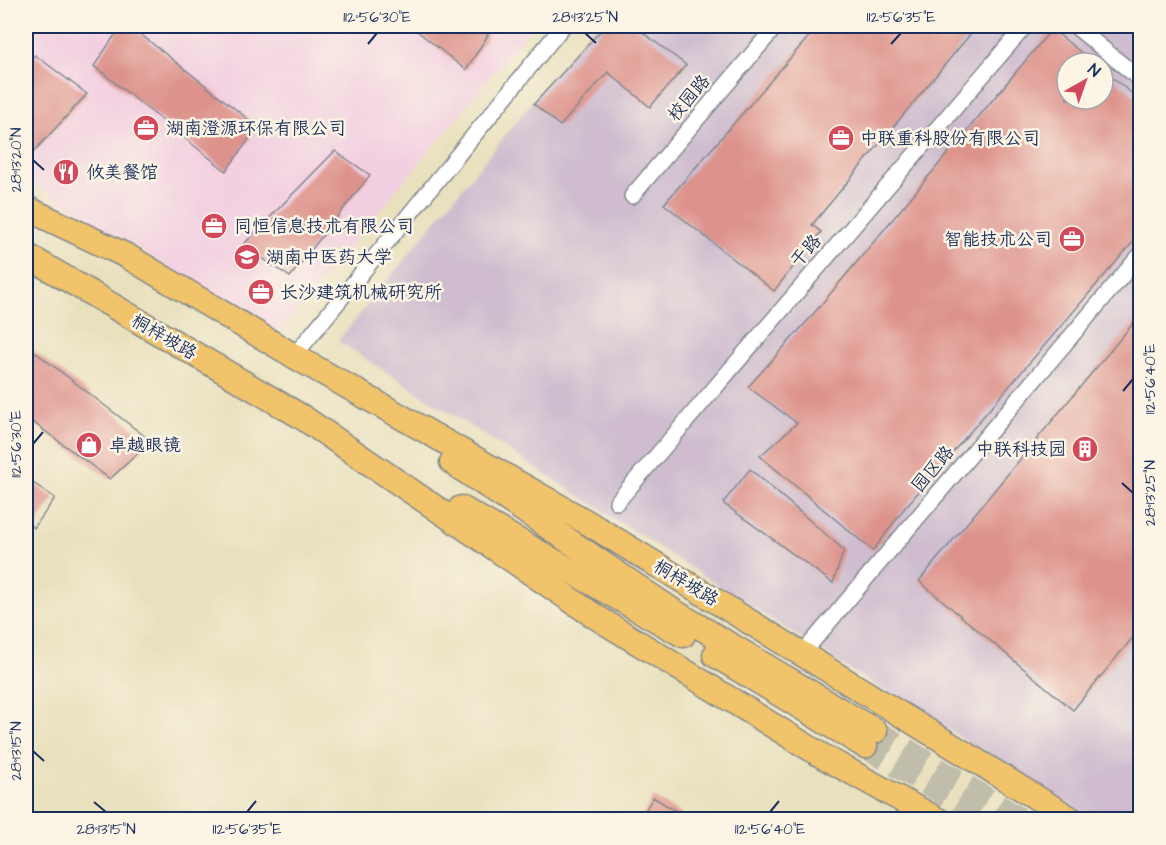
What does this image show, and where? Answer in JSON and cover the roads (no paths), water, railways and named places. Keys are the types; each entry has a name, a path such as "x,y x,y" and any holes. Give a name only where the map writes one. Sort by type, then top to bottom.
{"main road":[{"name":"桐梓坡路","path":"26,208 127,256 294,356 590,524 1073,819"},
{"name":"桐梓坡路","path":"26,255 302,417 655,619 870,738 674,611 294,356"},
{"name":"桐梓坡路","path":"302,417 593,615 824,757 938,819"}],"street":[{"path":"294,356 563,26"},
{"name":"校园路","path":"632,196 776,26"},
{"name":"干路","path":"617,502 1025,26"},
{"path":"1075,26 1140,78"},
{"name":"园区路","path":"802,654 1140,255"}],"tunnel":[{"path":"875,731 1021,820"},
{"path":"865,746 987,820"}],"place":[{"name":"湖南澄源环保有限公司","path":"146,128"},
{"name":"中联重科股份有限公司","path":"841,138"},
{"name":"攸美餐馆","path":"66,172"},
{"name":"同恒信息技术有限公司","path":"214,226"},
{"name":"智能技术公司","path":"1072,239"},
{"name":"湖南中医药大学","path":"247,257"},
{"name":"长沙建筑机械研究所","path":"261,292"},
{"name":"卓越眼镜","path":"89,445"},
{"name":"中联科技园","path":"1085,449"}]}
